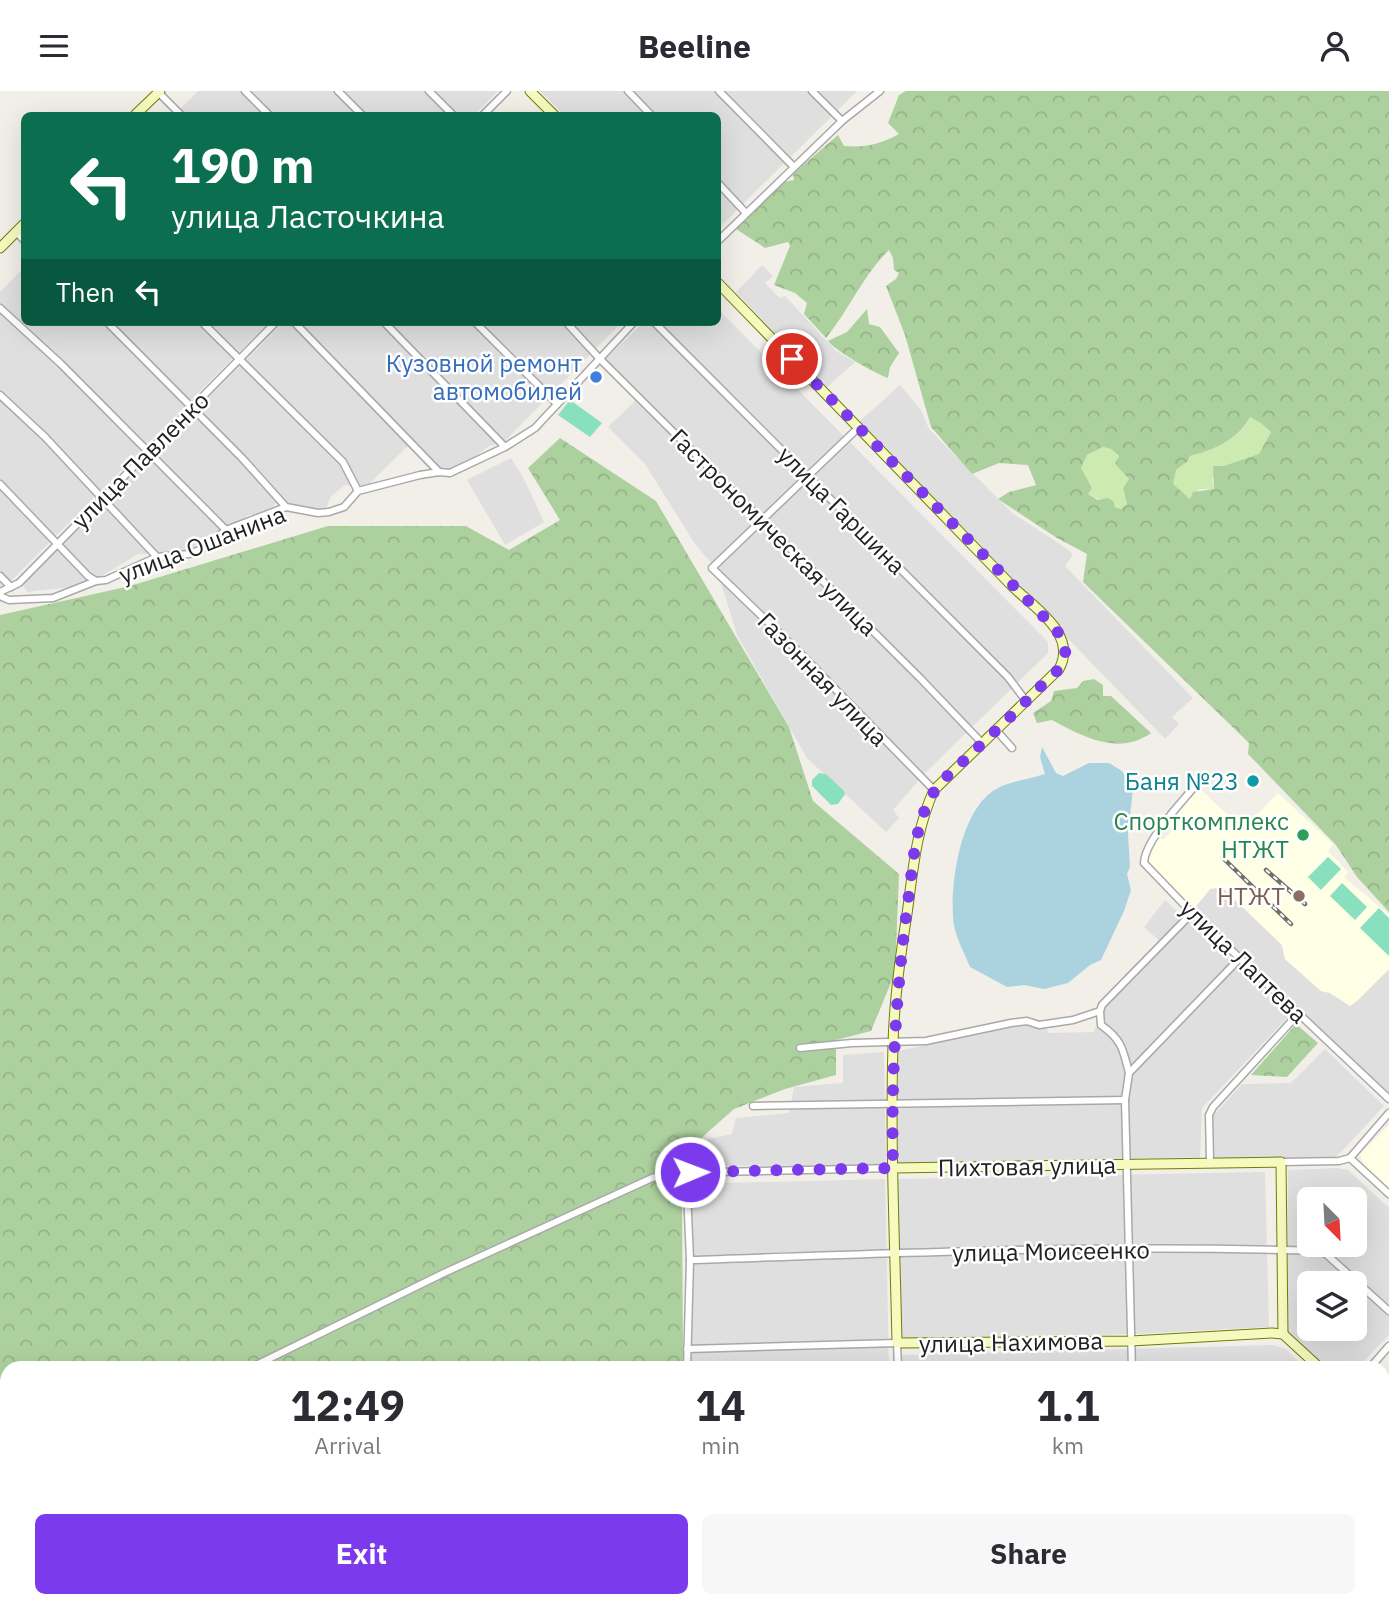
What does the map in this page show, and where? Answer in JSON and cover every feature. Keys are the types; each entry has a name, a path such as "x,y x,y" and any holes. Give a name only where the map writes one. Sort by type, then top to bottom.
{"street":[{"path":"245,91 266,112"},
{"path":"338,91 359,112"},
{"path":"429,91 450,112"},
{"path":"486,112 507,91"},
{"path":"530,91 551,112"},
{"path":"628,91 648,112"},
{"path":"719,91 794,167"},
{"path":"812,91 842,121"},
{"path":"721,238 842,121 880,91"},
{"path":"138,112 159,92 178,112"},
{"path":"721,186 746,213"},
{"path":"0,248 21,227"},
{"path":"16,232 21,237"},
{"path":"721,286 1061,635 1065,650 1059,669 934,790 917,837 901,954 893,1043 898,1361"},
{"path":"0,308 61,364 226,530"},
{"path":"111,326 243,458 286,507"},
{"path":"206,326 343,462 358,492"},
{"name":"улица Павленко","path":"0,594 19,583 272,326"},
{"path":"298,326 439,472"},
{"path":"388,326 505,447"},
{"path":"479,326 557,404"},
{"name":"Гастрономическая улица","path":"570,326 982,743"},
{"name":"улица Ошанина","path":"0,594 9,600 53,598 96,580 106,580 157,557 195,551 226,530 286,507 318,513 329,512 344,507 358,492 439,472 450,473 505,447 535,428 631,326"},
{"name":"улица Гаршина","path":"658,326 1008,677 1026,701"},
{"path":"0,395 157,557"},
{"path":"761,520 858,428"},
{"path":"0,484 88,576 96,580"},
{"name":"Газонная улица","path":"761,520 712,568 802,655 934,790"},
{"path":"0,576 11,587"},
{"path":"996,730 1012,748"},
{"name":"улица Лаптева","path":"1201,779 1152,841 1144,856 1144,863 1192,913 1389,1099"},
{"path":"1132,1361 1125,1100 1129,1073 1118,1037 1101,1025 1100,1011 1102,1005 1192,913"},
{"path":"1129,1073 1240,958"},
{"path":"800,1048 852,1043 926,1041 1011,1023 1027,1021 1039,1025 1073,1020 1100,1011"},
{"path":"1210,1161 1209,1115 1213,1107 1300,1013"},
{"path":"752,1106 1125,1100"},
{"path":"1389,1113 1350,1158 1389,1194"},
{"name":"Пихтовая улица","path":"264,1361 444,1273 652,1178 670,1173 1210,1161 1339,1161 1350,1158"},
{"path":"1281,1162 1283,1334 1312,1361"},
{"path":"687,1361 690,1260 687,1191 690,1172"},
{"name":"улица Моисеенко","path":"690,1260 895,1253 1281,1249 1318,1251 1326,1254 1389,1311"},
{"name":"улица Нахимова","path":"687,1349 897,1343 1131,1341 1283,1334"},
{"path":"1376,1361 1389,1346"}],"shaded area":[{"path":"198,91 498,91 477,112 177,112"},
{"path":"540,91 857,91 721,226 721,112 561,112"},
{"path":"762,265 773,276 765,283 780,298 785,296 836,351 855,362 826,388 736,292"},
{"path":"21,270 21,326 265,326 10,582 0,586 0,292"},
{"path":"721,312 1048,642 1048,653 924,774 893,810 899,818 886,832 807,758 737,635 717,570 695,544 645,464 608,427 639,397 603,361 640,326 721,326"},
{"path":"280,326 618,326 504,442 489,446 466,463 441,473 411,443 366,487 345,485 331,496 326,509 318,513 296,510 283,498 263,514 248,515 230,529 213,533 191,549 138,554 87,585 27,592 22,584"},
{"path":"900,385 921,410 929,429 1012,513 1069,550 1073,555 1065,566 1193,698 1172,717 1179,724 1165,739 859,422"},
{"path":"511,458 544,522 505,545 467,480"},
{"name":"НТЖТ","path":"1195,789 1201,790 1243,829 1278,793 1333,844 1328,851 1348,872 1344,877 1389,915 1389,969 1357,1001 1350,1006 1330,993 1321,991 1285,959 1282,945 1222,887 1210,889 1192,911 1141,864 1142,855 1157,838 1164,839 1173,829 1171,822"},
{"path":"1221,887 1282,945 1285,959 1321,991 1330,993 1350,1006 1389,969 1389,1097 1192,911 1210,889"},
{"path":"1165,900 1289,1016 1202,1108 1200,1157 898,1164 898,1051 1045,1020 1048,1033 1094,1032 1103,1006 1165,946 1144,927"},
{"path":"1325,1049 1384,1106 1342,1151 1334,1158 1210,1159 1211,1118 1242,1084 1291,1083"},
{"path":"884,1052 886,1165 709,1166 708,1139 732,1134 736,1118 789,1113 794,1087 843,1083 843,1055"},
{"path":"1389,1125 1389,1188 1364,1166 1360,1154"},
{"path":"1337,1168 1348,1170 1366,1187 1297,1187 1297,1257 1367,1257 1367,1188 1389,1208 1389,1335 1364,1361 1318,1361 1287,1332 1288,1170"},
{"path":"1265,1172 1269,1327 1135,1334 900,1339 897,1179"},
{"path":"885,1179 889,1361 690,1361 689,1184"},
{"path":"1274,1345 1286,1349 1297,1361 901,1361 901,1355"}],"green space":[{"path":"906,91 1389,91 1389,912 1357,877 1336,845 1248,754 1249,743 1083,582 1087,554 1057,538 998,499 1009,492 1036,485 1028,465 999,463 972,474 931,427 905,335 886,286 896,279 899,273 894,270 889,250 871,270 826,338 804,314 807,303 795,293 774,285 790,246 788,242 765,248 736,229 784,182 794,180 793,174 838,135 844,146 866,146 899,134 888,123 899,95","holes":["1250,417 1271,432 1259,454 1224,466 1213,466 1214,489 1193,492 1190,499 1173,484 1176,470 1188,461 1190,456 1208,451 1232,438","1103,447 1111,449 1119,456 1115,464 1129,479 1123,488 1127,504 1121,509 1115,507 1113,501 1108,498 1098,500 1088,494 1092,488 1081,468 1087,455"]},
{"path":"867,309 869,324 880,327 899,353 890,367 888,378 838,350 828,341 847,332"},
{"path":"570,400 602,423 590,437 558,415"},
{"path":"1250,417 1271,432 1259,454 1212,479 1214,489 1199,489 1190,499 1172,484 1176,470 1188,461 1190,456 1208,451 1233,438"},
{"path":"560,438 656,501 789,727 813,801 899,874 895,973 871,1031 836,1040 836,1075 785,1089 734,1109 690,1148 682,1181 683,1361 0,1361 0,615 130,586 328,526 466,526 509,550 560,520 528,468"},
{"path":"1103,447 1111,449 1119,457 1115,464 1129,479 1123,488 1127,504 1121,509 1088,494 1092,488 1080,468 1087,455"},
{"path":"1094,679 1103,685 1103,696 1111,696 1151,733 1126,743 1101,742 1052,720 1037,723 1033,713 1051,701 1054,691 1077,688 1083,681"},
{"path":"819,773 826,774 844,791 845,794 838,804 831,805 812,786 812,780"},
{"path":"1328,857 1341,869 1321,890 1308,877"},
{"path":"1342,883 1367,907 1355,920 1330,896"},
{"path":"1379,908 1389,918 1389,956 1360,928"},
{"path":"1296,1024 1318,1043 1287,1077 1251,1075"}],"water":[{"path":"1042,747 1056,773 1063,776 1089,763 1109,763 1122,771 1133,789 1128,833 1130,867 1127,874 1131,890 1101,960 1090,965 1068,983 1044,989 1024,985 1007,987 970,967 955,929 954,883 961,845 975,811 985,797 998,788 1045,774 1040,757"}],"railway":[{"path":"1223,858 1291,924"},
{"path":"1266,870 1305,904"}],"place":[{"name":"Кузовной ремонт автомобилей","path":"596,377"},
{"name":"Баня №23","path":"1253,781"},
{"name":"Спорткомплекс НТЖТ","path":"1303,835"},
{"name":"НТЖТ","path":"1299,896"}],"route":[{"path":"690,1172 893,1168 893,1043 901,954 917,837 924,812 934,790 943,780 1059,669 1064,659 1065,650 1061,635 792,359"}]}
